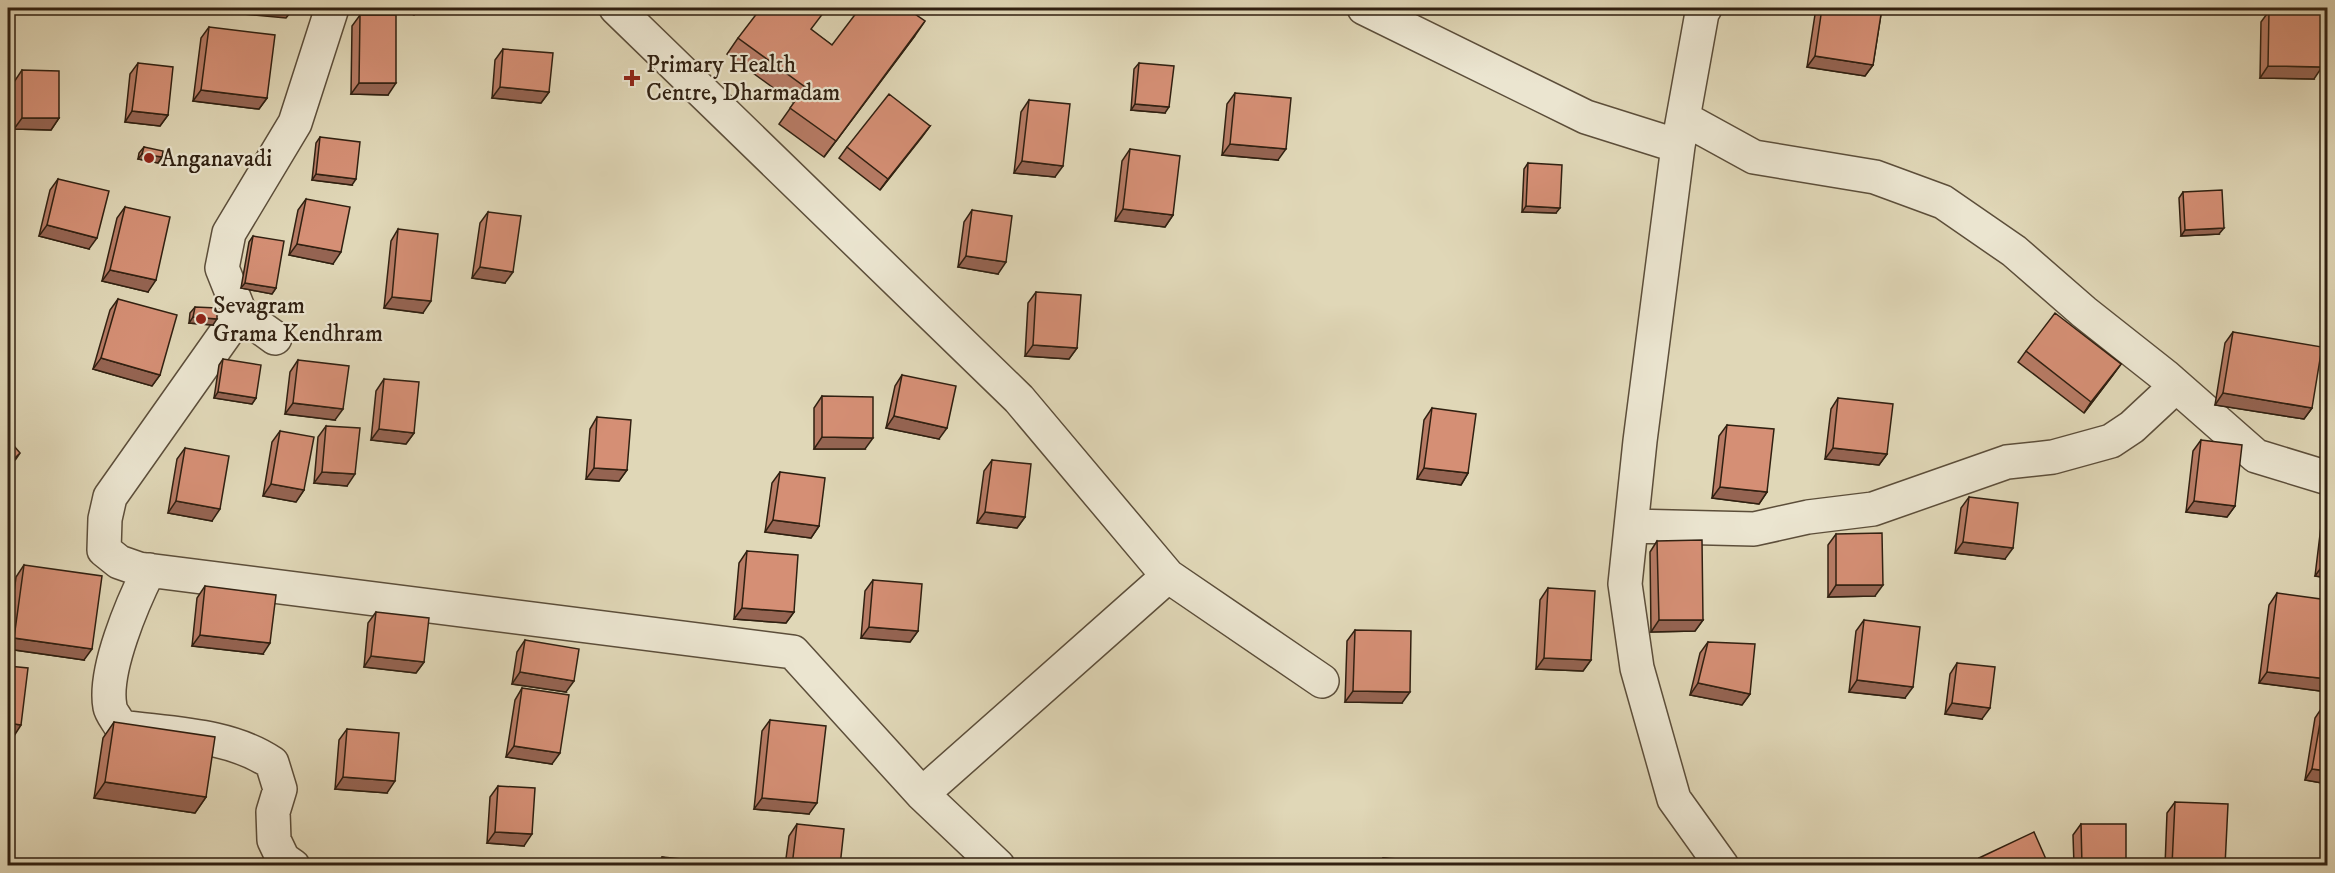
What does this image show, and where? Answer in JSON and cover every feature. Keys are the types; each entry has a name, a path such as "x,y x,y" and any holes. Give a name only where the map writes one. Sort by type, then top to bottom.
{"street":[{"path":"275,338 240,313 222,268 229,233 295,123 332,8"},
{"path":"616,8 1018,399 1168,576 1322,681"},
{"path":"1365,8 1586,117 1681,132 1754,157 1875,177 1943,202 2014,251 2256,456 2328,478"},
{"path":"1705,8 1702,13 1681,132 1625,584 1637,668 1674,799 1722,866"},
{"path":"240,313 110,497 105,519 104,550 119,562 149,570 793,652 922,794 998,866"},
{"path":"1631,526 1754,529 1808,517 1873,509 2007,462 2053,457 2111,441 2132,428 2176,386"},
{"path":"149,570 125,620 111,681 110,708 122,727 224,741 255,751 272,763 280,789 273,812 274,840 283,859 293,866"},
{"path":"922,794 1168,576"}],"building":[{"path":"761,8 827,8 811,29 832,45 860,8 906,8 925,21 836,141 790,108 805,87 738,38"},
{"path":"1822,8 1882,8 1873,65 1815,56"},
{"path":"2269,11 2323,11 2322,67 2268,66"},
{"path":"360,15 396,15 396,83 359,83"},
{"path":"209,27 275,35 267,98 201,90"},
{"path":"503,49 553,53 549,92 500,87"},
{"path":"138,63 173,67 168,115 132,111"},
{"path":"1139,63 1174,66 1169,107 1135,104"},
{"path":"22,70 59,71 59,118 22,118"},
{"path":"1235,93 1291,98 1286,149 1230,144"},
{"path":"889,94 930,126 888,179 847,147"},
{"path":"1029,100 1070,104 1063,166 1022,161"},
{"path":"320,137 360,142 356,179 316,174"},
{"path":"144,147 163,151 162,157 142,154"},
{"path":"1130,149 1180,156 1173,215 1123,209"},
{"path":"1528,163 1562,165 1560,208 1526,206"},
{"path":"58,179 109,191 97,238 47,225"},
{"path":"2222,190 2224,228 2185,230 2183,192"},
{"path":"306,199 350,207 341,252 297,244"},
{"path":"125,207 170,217 156,280 110,270"},
{"path":"972,210 1012,216 1006,262 966,256"},
{"path":"488,212 521,216 513,272 480,267"},
{"path":"398,229 438,234 431,301 392,297"},
{"path":"253,236 284,241 276,288 245,283"},
{"path":"1036,292 1081,295 1077,348 1033,345"},
{"path":"118,299 177,315 160,375 101,358"},
{"path":"195,307 217,308 217,319 193,317"},
{"path":"2055,313 2121,364 2091,402 2026,351"},
{"path":"2233,332 2322,347 2312,408 2223,393"},
{"path":"223,359 261,365 256,398 218,392"},
{"path":"298,360 349,366 343,409 293,403"},
{"path":"902,375 956,386 947,428 894,416"},
{"path":"384,379 419,382 414,433 379,429"},
{"path":"822,396 873,397 873,438 822,437"},
{"path":"1838,398 1893,404 1887,454 1833,448"},
{"path":"1432,408 1476,414 1468,473 1424,468"},
{"path":"597,417 631,420 627,470 594,468"},
{"path":"1727,425 1774,429 1767,492 1720,487"},
{"path":"326,426 360,428 355,474 322,472"},
{"path":"280,431 314,437 304,490 271,484"},
{"path":"8,439 20,453 8,465"},
{"path":"2201,440 2242,445 2235,506 2194,501"},
{"path":"185,448 229,456 220,509 176,501"},
{"path":"992,460 1031,464 1025,517 985,512"},
{"path":"780,472 825,478 819,526 773,520"},
{"path":"1969,497 2018,503 2013,548 1963,542"},
{"path":"2328,528 2328,565 2323,565"},
{"path":"1882,533 1883,585 1836,585 1836,534"},
{"path":"1702,540 1703,620 1659,620 1657,541"},
{"path":"747,551 798,555 794,612 742,608"},
{"path":"24,565 102,576 92,649 14,638"},
{"path":"873,580 922,584 918,631 869,627"},
{"path":"205,586 276,595 270,643 200,635"},
{"path":"1548,588 1595,591 1591,660 1544,658"},
{"path":"2277,593 2328,600 2328,679 2267,672"},
{"path":"376,612 429,618 424,662 371,656"},
{"path":"1864,620 1920,627 1913,687 1857,680"},
{"path":"1355,630 1411,631 1410,692 1353,691"},
{"path":"525,640 579,649 574,681 520,672"},
{"path":"1708,642 1755,644 1750,694 1698,683"},
{"path":"1957,663 1995,667 1990,708 1952,703"},
{"path":"8,666 28,668 21,725 8,723"},
{"path":"522,688 569,695 560,753 514,746"},
{"path":"2323,706 2328,707 2328,771 2312,769"},
{"path":"770,720 826,726 817,803 762,798"},
{"path":"114,722 215,737 206,797 105,782"},
{"path":"347,729 399,733 395,781 343,777"},
{"path":"498,786 535,788 532,834 495,832"},
{"path":"2175,802 2228,804 2225,866 2172,865"},
{"path":"797,824 844,829 840,866 792,866"},
{"path":"2081,824 2126,824 2126,866 2082,866"},
{"path":"2034,832 2049,866 1982,866 1979,858"},
{"path":"662,857 702,861 701,866 661,866"},
{"path":"1383,858 1450,862 1450,866 1383,866"}],"place":[{"name":"Primary Health Centre, Dharmadam","path":"632,78"},
{"name":"Anganavadi","path":"149,158"},
{"name":"Sevagram Grama Kendhram","path":"201,319"}]}
